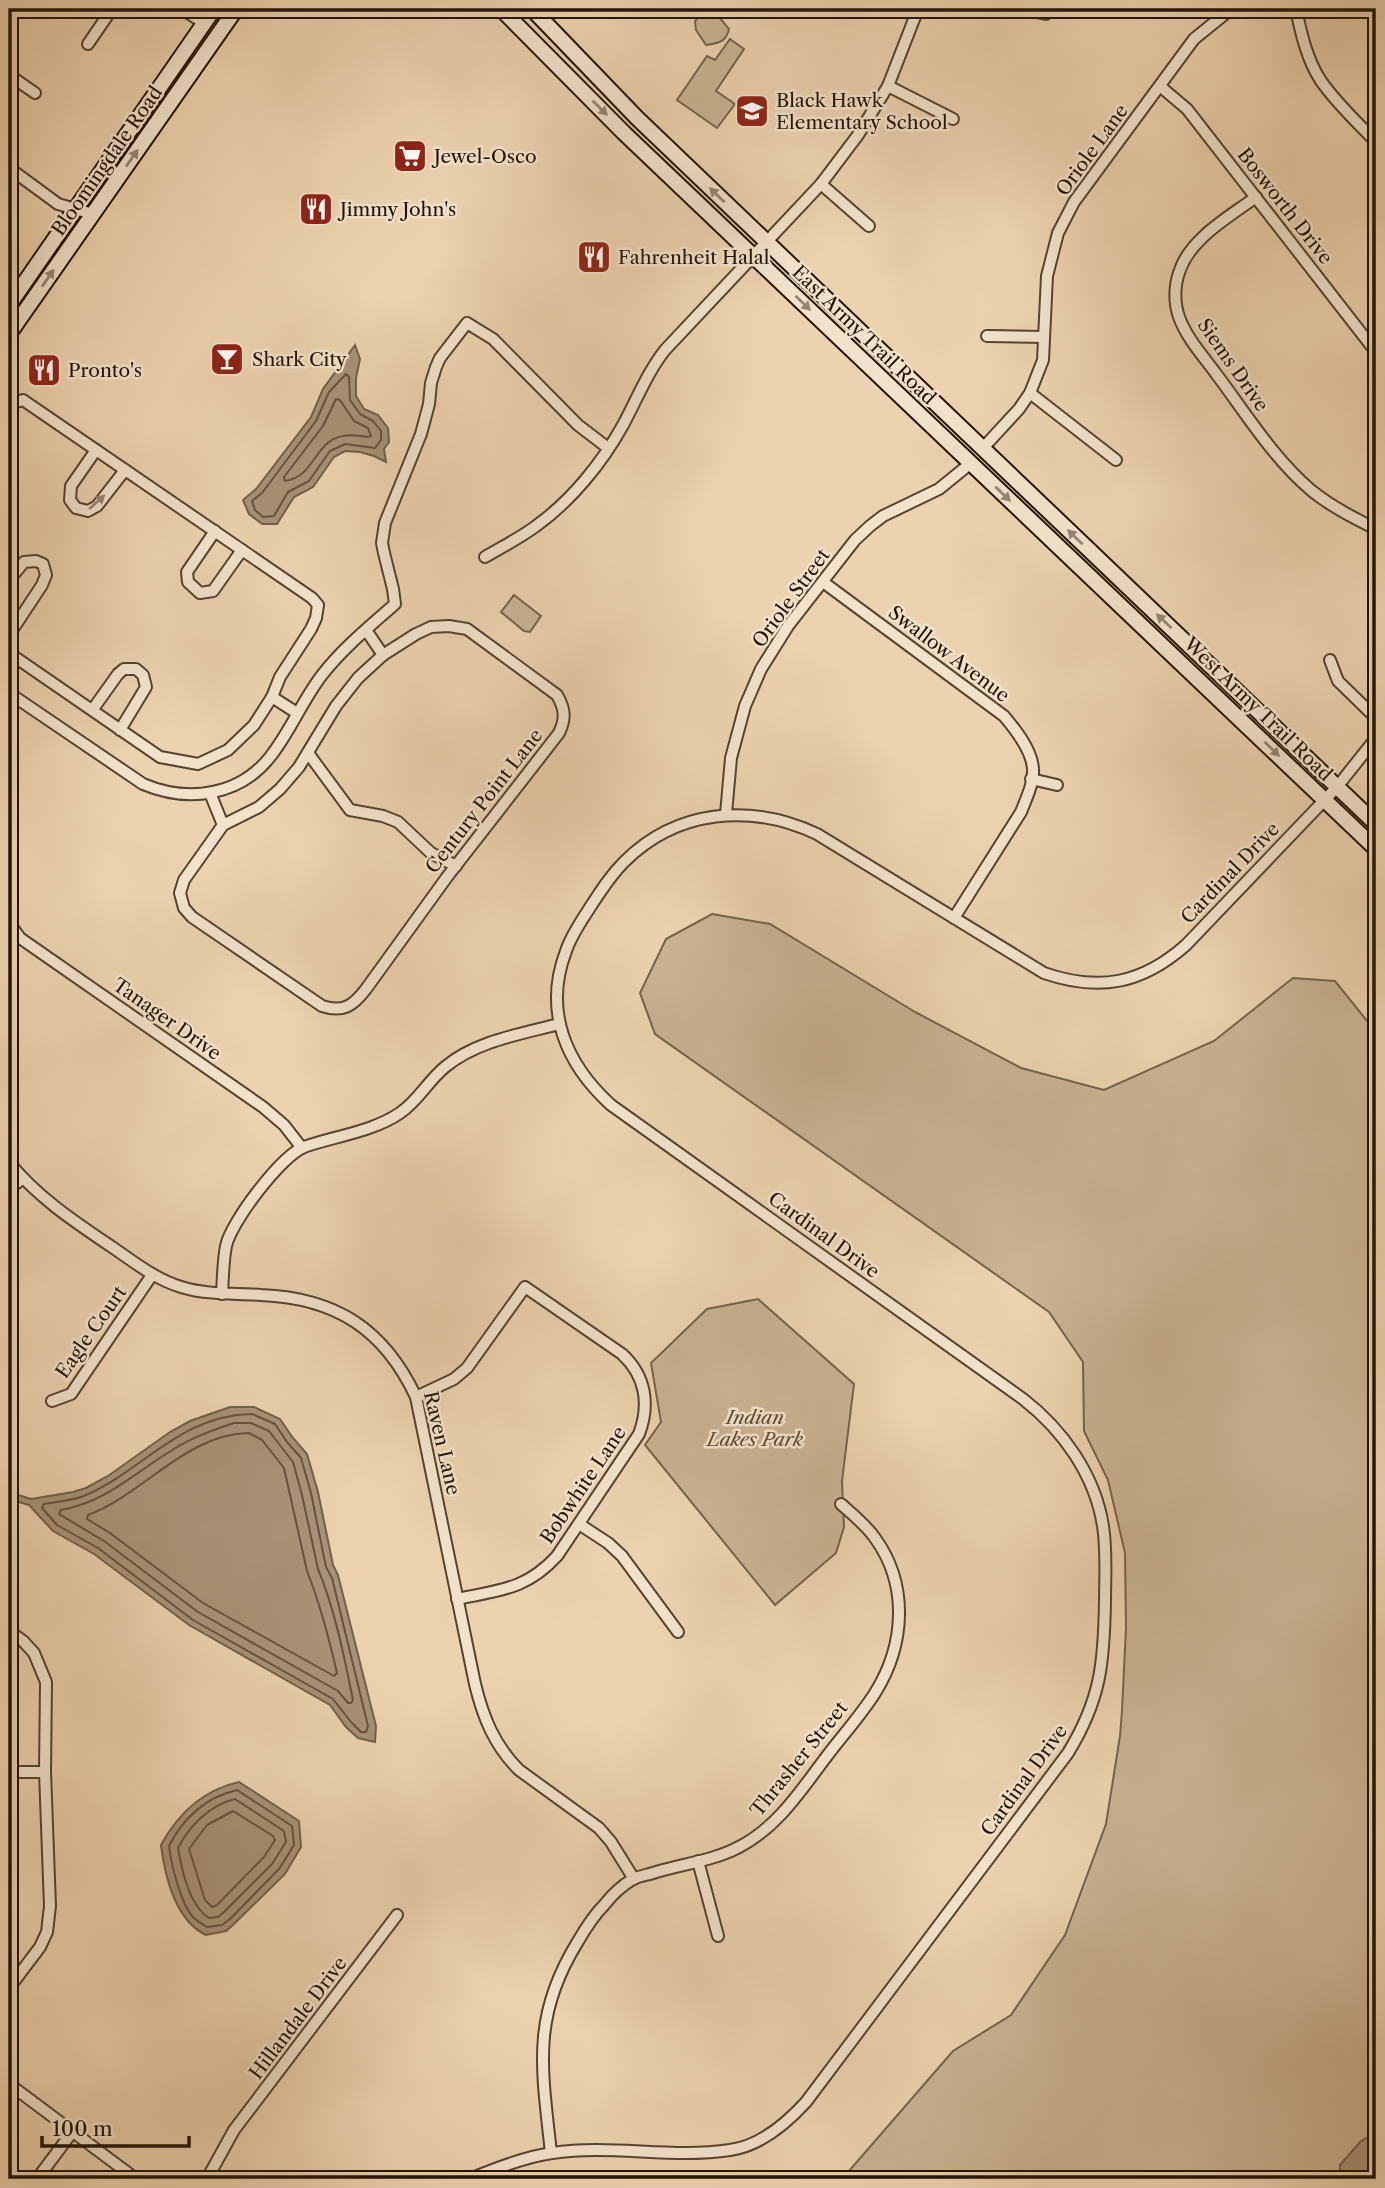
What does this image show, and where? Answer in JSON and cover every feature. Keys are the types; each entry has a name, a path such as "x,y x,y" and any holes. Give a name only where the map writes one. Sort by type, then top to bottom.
{"main road":[{"name":"Bloomingdale Road","path":"9,305 214,9"},
{"name":"Bloomingdale Road","path":"9,334 236,9"},
{"name":"East Army Trail Road","path":"501,9 624,133 1113,598"},
{"name":"East Army Trail Road","path":"532,9 637,118 1124,584"},
{"name":"West Army Trail Road","path":"1124,584 1376,824"},
{"name":"West Army Trail Road","path":"1113,598 1376,849"}],"street":[{"path":"88,44 112,9"},
{"path":"182,9 204,23"},
{"path":"485,557 533,528 556,509 592,471 622,426 659,357 821,184 858,135 888,86 918,9"},
{"path":"1021,9 1046,14"},
{"name":"Oriole Lane","path":"983,449 1030,393 1043,360 1046,276 1058,233 1066,218 1086,185 1194,39 1231,9"},
{"path":"1296,9 1302,36 1320,79 1339,105 1376,142"},
{"path":"9,75 35,93"},
{"path":"888,86 953,120"},
{"name":"Bosworth Drive","path":"1161,87 1187,109 1376,352"},
{"path":"9,168 58,204 93,214"},
{"path":"821,184 869,226"},
{"name":"Siems Drive","path":"1256,198 1191,250 1177,280 1175,297 1179,317 1192,341 1291,472 1324,500 1376,529"},
{"path":"9,693 143,784 157,790 186,795 210,793 230,787 253,775 271,756 321,676 349,644 395,604 382,543 385,523 421,434 436,367 467,323 493,339 578,425 608,448"},
{"path":"986,336 1044,337"},
{"path":"1030,393 1116,460"},
{"path":"9,404 23,400 312,598 318,605 311,629 280,677 272,697 254,725 228,750 198,764 160,757 9,653"},
{"path":"96,450 71,486 70,500 76,508 88,511 97,506 125,470"},
{"name":"Oriole Street","path":"726,814 732,758 745,706 761,668 774,647 855,540 883,516 939,489 971,463"},
{"path":"215,531 187,572 188,582 200,593 213,591 242,550"},
{"path":"9,580 24,562 36,561 43,564 46,575 42,586 9,635"},
{"name":"Swallow Avenue","path":"823,582 1004,716 1017,731 1033,768 1021,812 954,918"},
{"name":"Century Point Lane","path":"432,627 467,629 557,695 564,708 565,720 559,733 456,866 358,1000 335,1010 322,1006 192,917 184,908 180,893 184,880 223,825 259,807 280,789 299,767 358,678 383,655 432,627"},
{"path":"366,629 383,655"},
{"path":"1330,660 1338,681 1376,718"},
{"path":"93,709 117,674 124,669 136,668 143,675 146,687 120,730"},
{"path":"272,697 297,713"},
{"name":"Cardinal Drive","path":"470,2179 503,2165 551,2153 593,2150 731,2150 761,2139 793,2117 1060,1763 1083,1729 1096,1695 1103,1664 1103,1525 1093,1490 1069,1445 1043,1416 1023,1399 611,1105 594,1089 569,1053 559,1024 558,986 566,950 575,932 610,878 640,848 663,833 694,821 726,814 760,816 811,831 1044,973 1088,984 1113,983 1162,964 1186,945 1337,787 1376,738"},
{"path":"308,752 346,807 398,822 431,853 456,866"},
{"path":"1031,779 1057,785"},
{"path":"210,793 223,825"},
{"name":"Tanager Drive","path":"9,923 20,938 263,1107 284,1125 302,1148"},
{"path":"222,1294 226,1245 232,1229 274,1170 302,1148 390,1119 408,1106 447,1065 477,1048 559,1024"},
{"name":"Raven Lane","path":"9,1162 22,1179 64,1215 152,1275 187,1289 222,1294 288,1296 311,1301 341,1312 379,1340 395,1359 416,1397 481,1709 496,1742 508,1759 530,1780 598,1828 611,1842 634,1879"},
{"path":"9,1189 22,1179"},
{"name":"Eagle Court","path":"52,1401 71,1394 152,1275"},
{"name":"Bobwhite Lane","path":"416,1397 454,1379 467,1368 525,1287 622,1354 635,1368 643,1387 645,1418 639,1434 557,1556 529,1581 457,1599"},
{"name":"Thrasher Street","path":"551,2153 542,2061 543,2033 548,2008 561,1971 589,1924 605,1903 634,1879 740,1847 758,1836 776,1820 874,1694 891,1661 899,1628 900,1599 890,1568 875,1538 841,1504"},
{"path":"579,1524 622,1556 678,1632"},
{"path":"9,1631 34,1653 46,1682 45,1772 50,1906 49,1922 40,1947 9,1988"},
{"path":"9,1772 45,1772"},
{"path":"698,1861 718,1936"},
{"name":"Hillandale Drive","path":"207,2179 234,2130 397,1915"},
{"path":"9,2084 136,2179"},
{"path":"37,2179 74,2131"}],"green space":[{"path":"707,9 715,12 729,29 723,40 706,45 696,30 695,21"},
{"path":"730,39 744,49 716,91 735,104 717,128 677,100 707,56 715,60"},
{"path":"514,595 541,616 530,632 524,631 501,612"},
{"path":"712,914 770,924 915,1012 1021,1068 1104,1090 1214,1041 1293,978 1335,981 1376,1032 1376,2179 842,2179 953,2051 1011,2015 1065,1935 1106,1824 1120,1736 1126,1627 1125,1553 1108,1480 1084,1431 1083,1362 1049,1312 655,1034 640,993 666,939"},
{"name":"Indian Lakes Park","path":"758,1299 854,1384 842,1481 844,1527 836,1553 775,1605 645,1445 661,1422 651,1363 707,1309"}],"water":[{"path":"355,345 360,359 356,396 364,409 378,415 388,428 389,442 384,449 386,462 360,452 345,451 334,457 313,487 294,497 277,524 262,524 249,514 243,500 256,489 311,417 323,389"},
{"path":"230,1407 254,1407 280,1419 307,1454 376,1726 375,1742 358,1738 330,1705 189,1625 94,1554 53,1531 29,1505 9,1499 9,1492 31,1499 86,1488 108,1476 170,1432 190,1421"},
{"path":"239,1782 299,1821 301,1847 285,1874 234,1924 226,1931 206,1935 186,1919 173,1896 161,1845 176,1822 193,1804 214,1791"},
{"path":"1376,2133 1376,2179 1340,2179 1340,2165 1361,2141"}],"place":[{"name":"Black Hawk Elementary School","path":"752,111"},
{"name":"Jewel-Osco","path":"410,156"},
{"name":"Jimmy John's","path":"316,209"},
{"name":"Fahrenheit Halal","path":"594,257"},
{"name":"Shark City","path":"227,359"},
{"name":"Pronto's","path":"44,370"}]}
